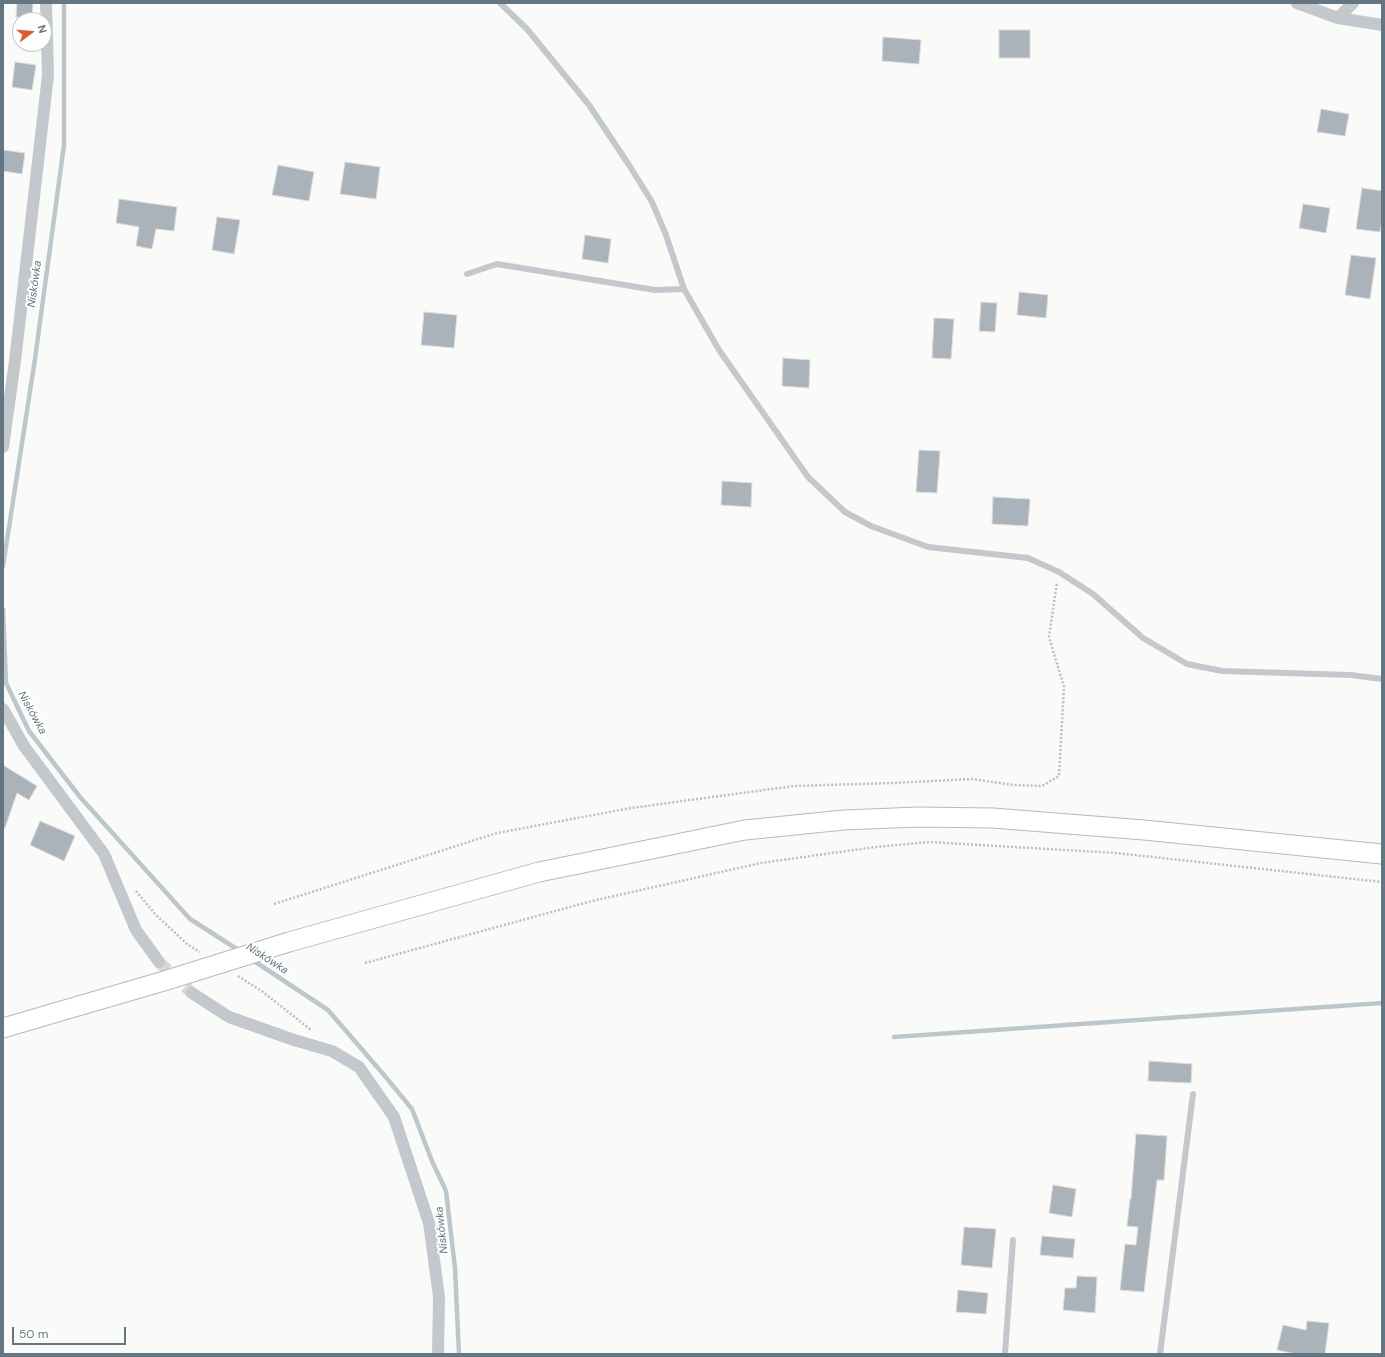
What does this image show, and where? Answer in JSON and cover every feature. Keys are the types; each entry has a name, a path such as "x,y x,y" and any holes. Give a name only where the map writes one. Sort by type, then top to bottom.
{"main road":[{"path":"3,1028 164,981 289,942 539,872 745,830 844,820 918,817 993,818 1152,831 1382,854"}],"street":[{"path":"3,447 15,362 48,75 46,3"},
{"path":"1297,3 1338,18 1382,25"},
{"path":"1338,18 1352,3"},
{"path":"3,709 24,746 104,854 136,930 159,962"},
{"path":"192,993 229,1016 294,1040 332,1052 359,1067 394,1117 428,1223 439,1296 438,1354"}],"lane":[{"path":"500,3 526,29 589,105 629,164 652,202 663,228 684,289 719,350 808,477 845,512 871,526 928,547 1028,558 1059,572 1093,594 1143,638 1187,664 1222,671 1351,675 1382,679"},
{"path":"467,274 497,264 655,290 684,289"},
{"path":"1160,1354 1193,1094"},
{"path":"1005,1354 1013,1240"}],"path":[{"path":"274,904 498,833 631,808 794,786 972,779 1014,785 1042,786 1059,776 1064,687 1048,637 1059,572"},
{"path":"364,963 592,901 761,863 875,847 922,843 1116,853 1382,882"}],"building":[{"path":"17,3 33,3 32,12 16,12"},
{"path":"999,30 1030,30 1030,58 999,58"},
{"path":"883,37 921,40 919,64 882,61"},
{"path":"15,62 36,65 32,90 12,87"},
{"path":"1321,109 1349,114 1345,136 1317,132"},
{"path":"3,150 25,153 22,174 3,171"},
{"path":"345,162 380,167 376,199 340,194"},
{"path":"278,165 314,172 309,201 272,195"},
{"path":"1362,188 1382,191 1382,220 1380,232 1356,229"},
{"path":"119,199 177,207 174,231 156,229 152,249 136,246 139,227 116,223"},
{"path":"1303,204 1330,208 1326,233 1299,228"},
{"path":"217,217 240,220 234,254 212,250"},
{"path":"585,235 611,239 608,263 582,259"},
{"path":"1351,255 1376,258 1370,299 1345,295"},
{"path":"1019,292 1048,295 1046,318 1017,315"},
{"path":"981,302 997,303 995,332 979,331"},
{"path":"424,312 457,315 454,348 421,345"},
{"path":"934,318 954,319 951,359 932,358"},
{"path":"783,358 810,360 809,388 782,386"},
{"path":"919,450 940,451 937,493 916,492"},
{"path":"722,481 752,483 751,507 721,505"},
{"path":"993,497 1030,499 1028,526 992,524"},
{"path":"3,765 37,786 29,800 17,793 5,828 3,828"},
{"path":"40,821 75,836 64,861 30,845"},
{"path":"1149,1061 1192,1064 1191,1083 1148,1081"},
{"path":"1136,1134 1167,1136 1164,1180 1157,1180 1144,1292 1120,1290 1125,1244 1136,1245 1138,1227 1127,1226 1131,1199"},
{"path":"1053,1185 1076,1189 1072,1217 1049,1213"},
{"path":"964,1227 996,1229 992,1268 961,1265"},
{"path":"1042,1236 1075,1239 1073,1258 1040,1255"},
{"path":"1077,1276 1097,1277 1095,1313 1063,1310 1065,1288 1076,1288"},
{"path":"958,1290 988,1293 986,1314 956,1312"},
{"path":"1307,1321 1329,1323 1325,1354 1296,1354 1277,1350 1283,1325 1306,1330"}],"waterway":[{"name":"Niskówka","path":"3,566 35,359 64,145 64,3"},
{"name":"Niskówka","path":"3,609 6,683 29,731 80,797 190,919 240,951"},
{"name":"Niskówka","path":"251,959 328,1010 412,1109 432,1161 446,1191 455,1268 459,1354"},
{"path":"894,1037 1382,1003"}],"tunnel":[{"path":"159,962 192,993"}]}
